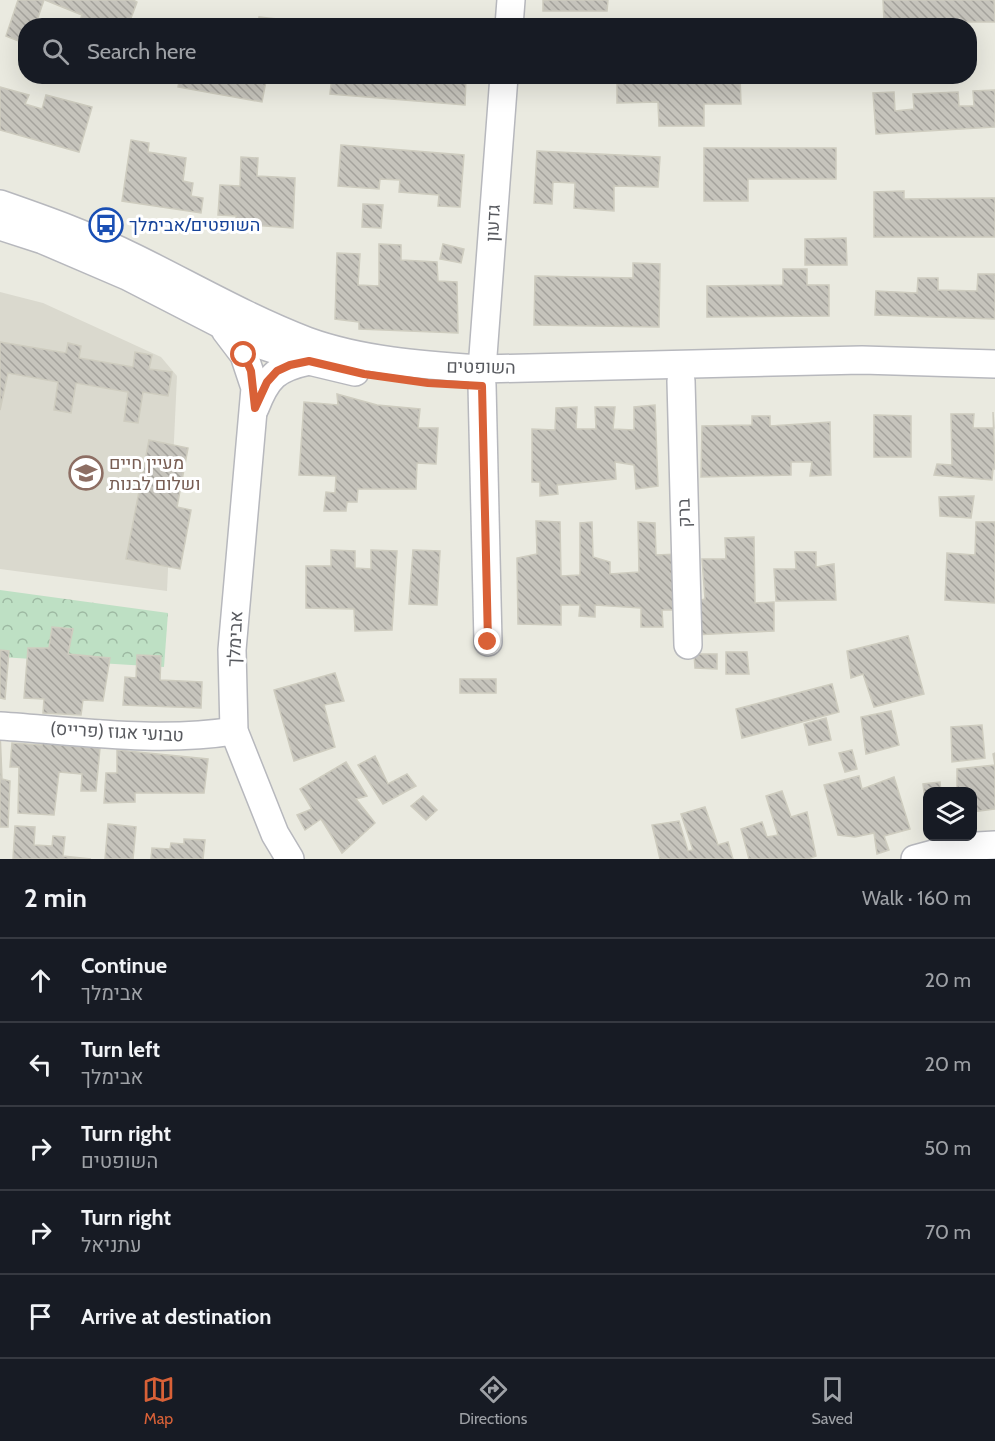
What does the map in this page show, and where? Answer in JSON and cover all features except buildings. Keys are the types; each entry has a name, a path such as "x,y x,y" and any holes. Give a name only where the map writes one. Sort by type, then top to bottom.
{"street":[{"path":"510,18 511,0"},
{"name":"גדעון","path":"488,642 482,377 503,84"},
{"name":"השופטים","path":"0,204 49,220 135,258 206,296 309,341 364,356 430,365 482,377 681,381 862,377 995,381"},
{"name":"השופטים","path":"0,226 43,240 127,276 261,345 309,361 364,374 428,383 482,377 861,360 995,364"},
{"name":"אבימלך","path":"214,322 228,332 244,355 251,371 255,408 232,650 234,730 275,834 290,859"},
{"name":"אבימלך","path":"255,408 267,382 277,371 290,365 309,361"},
{"name":"ברק","path":"681,381 688,645"},
{"name":"טבועי אגוז (פרייס)","path":"0,726 163,737 202,736 234,730"},
{"path":"915,859 959,847 995,845"}],"shaded area":[{"name":"מעיין חיים ושלום לבנות","path":"0,292 43,303 161,357 177,376 167,591 0,569"}],"green space":[{"path":"0,590 168,613 164,667 0,657"}],"place":[{"name":"השופטים/אבימלך","path":"106,225"},
{"name":"מעיין חיים ושלום לבנות","path":"86,473"}],"route":[{"path":"244,355 255,388 255,408 267,382 277,371 290,365 309,361 364,374 428,383 482,386 488,642"}]}
